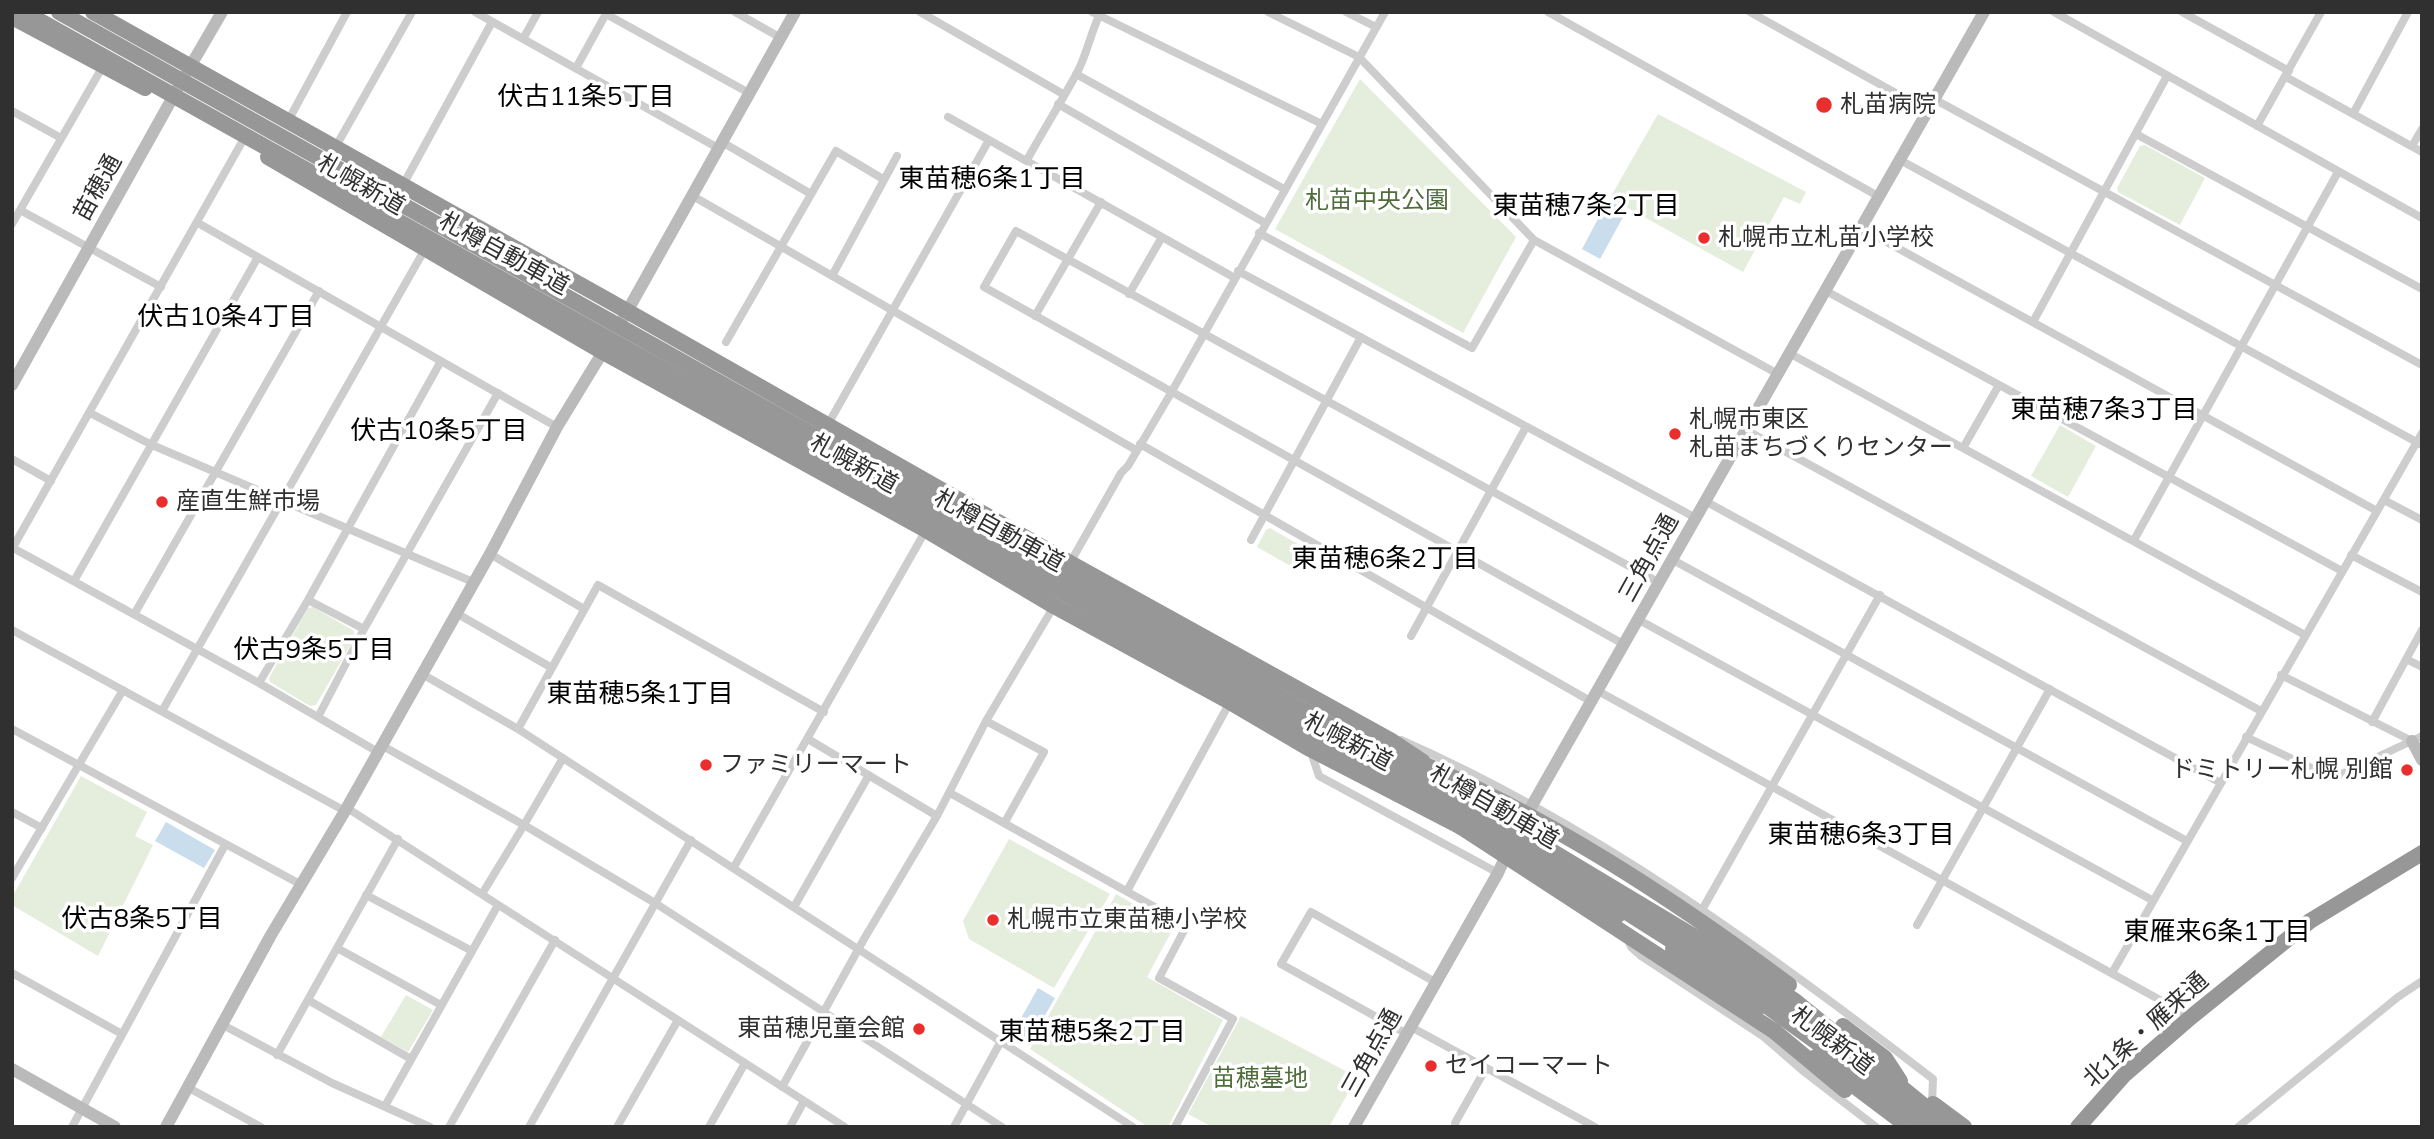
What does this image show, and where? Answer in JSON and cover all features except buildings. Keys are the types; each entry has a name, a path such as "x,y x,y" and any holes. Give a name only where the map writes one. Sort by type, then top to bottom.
{"highway":[{"name":"札樽自動車道","path":"23,12 1572,877 1713,967 1880,1088 1928,1127"},
{"name":"札樽自動車道","path":"59,12 1510,826 1735,961 1795,1001 1950,1127"},
{"name":"札幌新道","path":"93,12 1070,563 1390,740 1850,1051 1900,1081 1964,1127"},
{"name":"札幌新道","path":"12,17 242,142 603,352 926,530 1054,606 1310,749 1508,851 1616,914 1666,944 1909,1127"},
{"path":"1345,732 1470,784 1559,832 1698,920 1885,1058 1900,1081"},
{"path":"1347,751 1774,1031 1891,1127"},
{"name":"北1条・雁来通","path":"2078,1127 2124,1075 2310,921 2422,853"}],"street":[{"name":"苗穂通","path":"12,385 222,12"},
{"path":"288,121 347,12"},
{"path":"335,148 412,12"},
{"path":"475,12 811,194"},
{"path":"523,39 538,12"},
{"path":"735,12 780,37"},
{"path":"166,1127 300,884 346,809 490,554 557,426 627,311 795,12"},
{"path":"920,12 1063,94"},
{"path":"1268,12 1359,57 1534,240 1777,374"},
{"path":"1346,12 1376,27"},
{"path":"1070,563 1171,393 1385,12"},
{"path":"1548,12 1878,196"},
{"path":"1750,12 2105,192 2422,365"},
{"name":"三角点通","path":"1354,1127 1498,873 1532,804 1984,12"},
{"path":"2054,12 2422,218"},
{"path":"2182,12 2422,152"},
{"path":"2257,126 2321,12"},
{"path":"2353,114 2407,12"},
{"path":"576,68 607,13 749,93"},
{"path":"1027,160 1076,74 1096,14 1322,124"},
{"path":"403,185 492,22"},
{"path":"12,224 103,66"},
{"path":"1076,74 1284,189"},
{"path":"2033,322 2166,76"},
{"path":"1058,104 1265,223"},
{"path":"12,111 61,138"},
{"path":"948,117 1162,237 1361,337 1696,518"},
{"path":"2412,146 2422,129"},
{"path":"2136,134 2422,289"},
{"path":"827,426 989,140"},
{"path":"242,142 13,549 135,613 318,717 524,825 655,903 1002,1127"},
{"path":"726,342 836,151 883,180"},
{"path":"832,276 897,156"},
{"path":"1900,160 2419,444"},
{"path":"2134,540 2338,172"},
{"path":"691,195 891,311 1428,608 1771,788 2191,1017"},
{"path":"1035,316 1101,202"},
{"path":"20,210 161,287"},
{"path":"198,223 557,426"},
{"path":"1861,228 2378,510"},
{"path":"1625,645 984,287 1016,231 1660,583"},
{"path":"1259,233 1472,348 1534,240"},
{"path":"1129,294 1162,237"},
{"path":"162,711 425,248"},
{"path":"75,581 258,257"},
{"path":"135,613 319,291"},
{"path":"1826,291 2342,571"},
{"path":"1251,540 1361,337"},
{"path":"1789,353 2305,635"},
{"path":"259,683 441,361"},
{"path":"1963,448 1999,385"},
{"path":"318,717 363,629 498,393"},
{"path":"90,412 152,445 473,582"},
{"path":"1411,636 1526,427"},
{"path":"1746,430 2261,711"},
{"path":"2112,973 2281,675 2419,444 2422,433"},
{"path":"12,459 51,481"},
{"path":"2384,500 2422,520"},
{"path":"1705,501 2220,782"},
{"path":"734,867 926,530"},
{"path":"490,554 584,609"},
{"path":"2351,555 2422,592"},
{"path":"1673,560 2186,841"},
{"path":"518,729 598,585 824,712"},
{"path":"1702,910 1880,595"},
{"path":"308,600 363,629"},
{"path":"782,1087 823,1011 950,793 986,721 1054,606"},
{"path":"456,613 552,668"},
{"path":"1639,620 2152,900"},
{"path":"12,630 398,839 845,1127"},
{"path":"2372,722 2422,630"},
{"path":"2406,659 2422,667"},
{"path":"422,674 518,729 1133,1127"},
{"path":"2281,675 2372,722 2417,739"},
{"path":"1917,925 2050,689"},
{"path":"12,878 123,690"},
{"path":"1127,891 1230,702"},
{"path":"1341,714 1455,764 1532,804 1702,910 1854,1017 1933,1079 1932,1104"},
{"path":"986,721 1044,752 1005,822"},
{"path":"12,729 300,884"},
{"path":"2246,737 2333,778 2417,739"},
{"path":"808,739 937,816"},
{"path":"2417,739 2422,761"},
{"path":"1310,749 1319,776 1498,873"},
{"path":"482,894 563,758"},
{"path":"794,907 869,775"},
{"path":"950,793 1187,925 1159,978 1233,1019 1175,1127"},
{"path":"12,812 42,828"},
{"path":"277,1055 398,839"},
{"path":"528,1127 691,840"},
{"path":"72,1127 225,845"},
{"path":"366,895 472,951"},
{"path":"386,1106 498,905"},
{"path":"1435,982 1311,912 1281,964 1486,1068 1595,1127"},
{"path":"1616,914 1631,947 1641,956 1764,1037 1875,1127"},
{"path":"449,1127 555,940"},
{"path":"337,948 442,1004"},
{"path":"12,973 122,1034"},
{"path":"2238,1127 2398,997 2422,981"},
{"path":"308,1000 411,1059"},
{"path":"617,1127 678,1020"},
{"path":"221,1024 332,1083 430,1127"},
{"path":"954,1127 1001,1041"},
{"path":"709,1127 745,1063"},
{"path":"1456,1127 1455,1124 1486,1068"},
{"path":"12,1069 115,1127"},
{"path":"187,1087 261,1127"},
{"path":"790,1127 804,1101"}],"green space":[{"name":"札苗中央公園","path":"1360,79 1516,237 1463,333 1275,229"},
{"path":"1658,114 1806,192 1800,204 1784,197 1743,272 1610,198"},
{"path":"2145,145 2205,178 2180,225 2118,192 2117,188 2140,146"},
{"path":"2060,425 2096,446 2068,497 2031,476"},
{"path":"1270,528 1305,548 1294,568 1257,547 1266,530"},
{"path":"313,607 354,631 355,637 316,705 310,706 270,682 269,678 308,608"},
{"path":"81,776 147,812 135,836 153,845 98,956 12,905 12,897"},
{"path":"1009,839 1110,894 1054,988 969,939 963,921"},
{"path":"1116,894 1174,927 1147,977 1223,1020 1168,1127 1148,1127 1030,1049"},
{"path":"406,995 433,1010 408,1052 381,1037"},
{"name":"苗穂墓地","path":"1241,1016 1357,1077 1329,1127 1212,1127 1188,1114"}],"water":[{"path":"1608,200 1627,210 1600,259 1582,249"},
{"path":"166,822 215,850 204,868 155,841"},
{"path":"1038,988 1055,998 1029,1043 1012,1034"}],"place":[{"name":"札苗病院","path":"1824,105"},
{"name":"札幌市立札苗小学校","path":"1704,238"},
{"name":"札幌市東区 札苗まちづくりセンター","path":"1675,434"},
{"name":"産直生鮮市場","path":"162,502"},
{"name":"ファミリーマート","path":"706,765"},
{"name":"ドミトリー札幌 別館","path":"2407,770"},
{"name":"札幌市立東苗穂小学校","path":"993,920"},
{"name":"東苗穂児童会館","path":"919,1029"},
{"name":"セイコーマート","path":"1431,1066"}],"district":[{"name":"伏古11条5丁目","path":"586,97"},
{"name":"東苗穂6条1丁目","path":"992,179"},
{"name":"東苗穂7条2丁目","path":"1586,206"},
{"name":"伏古10条4丁目","path":"226,317"},
{"name":"東苗穂7条3丁目","path":"2104,410"},
{"name":"伏古10条5丁目","path":"439,431"},
{"name":"東苗穂6条2丁目","path":"1385,559"},
{"name":"伏古9条5丁目","path":"314,650"},
{"name":"東苗穂5条1丁目","path":"640,694"},
{"name":"東苗穂6条3丁目","path":"1861,835"},
{"name":"伏古8条5丁目","path":"142,919"},
{"name":"東雁来6条1丁目","path":"2217,932"},
{"name":"東苗穂5条2丁目","path":"1092,1032"}]}
